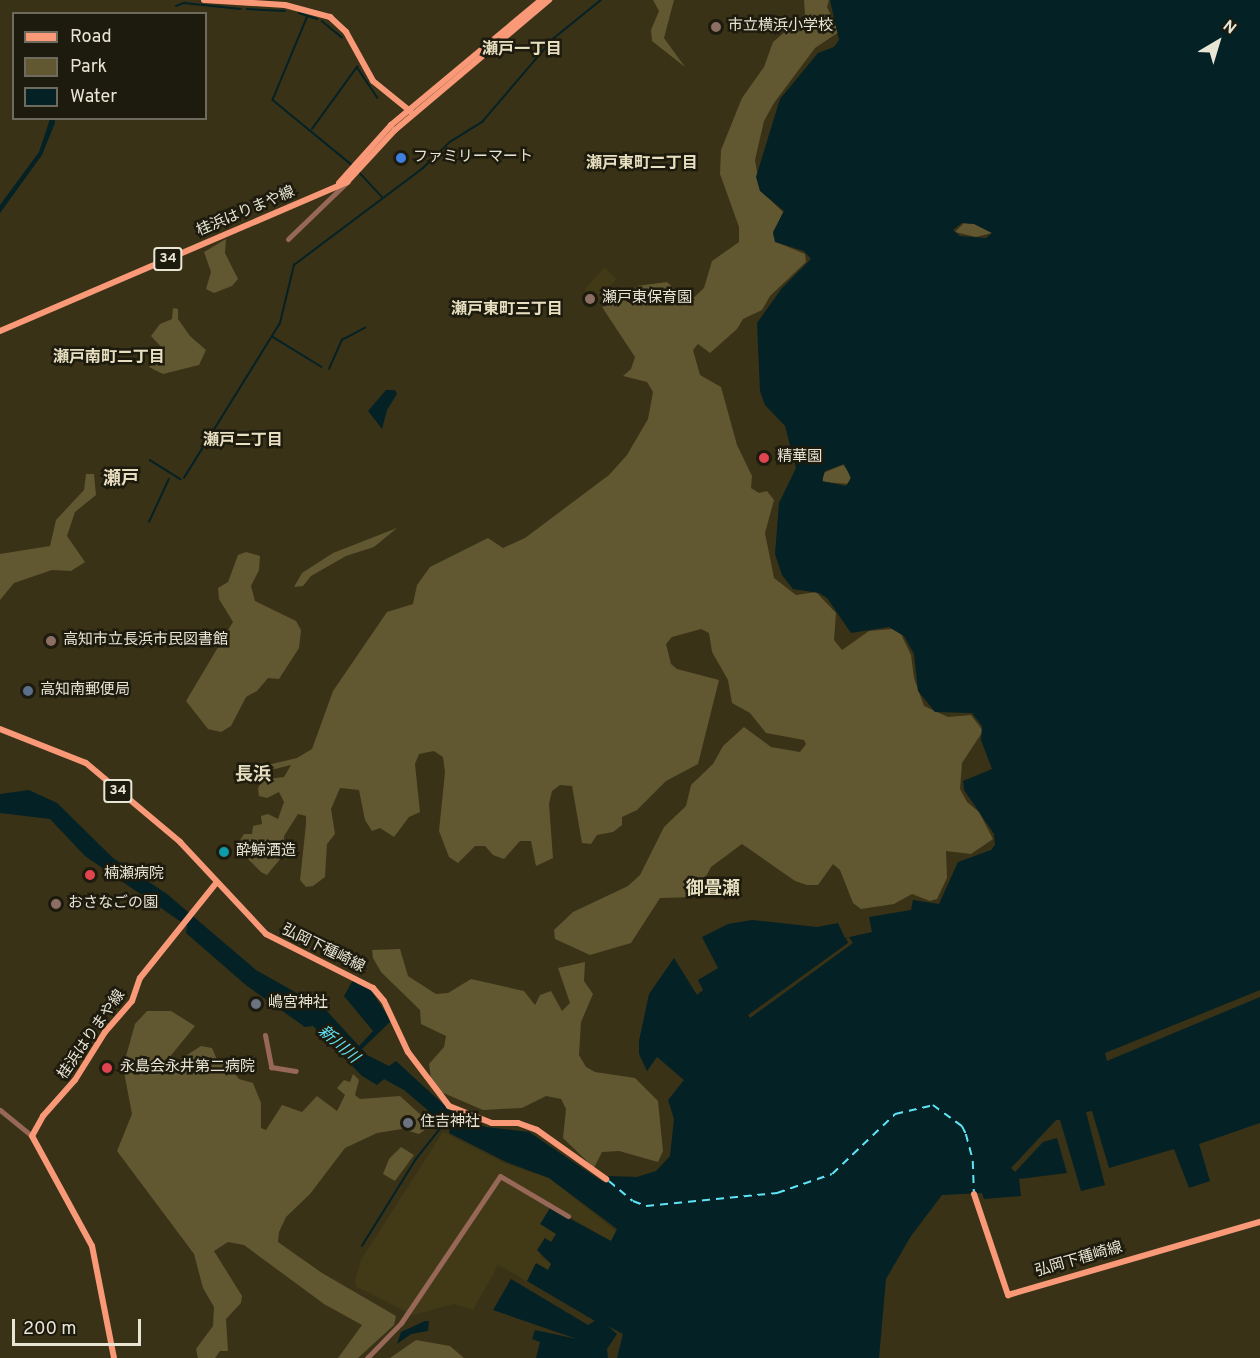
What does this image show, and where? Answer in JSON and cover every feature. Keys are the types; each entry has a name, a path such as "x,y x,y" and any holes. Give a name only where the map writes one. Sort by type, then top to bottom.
{"main road":[{"path":"204,0 285,5 330,18 346,32 373,81 411,112"},
{"name":"桂浜はりまや線","path":"336,186 356,169 411,112 541,0"},
{"name":"桂浜はりまや線","path":"411,112 549,0"},
{"name":"桂浜はりまや線","path":"0,331 347,182 356,169"},
{"name":"34","path":"0,729 86,763 180,842 216,883"},
{"name":"桂浜はりまや線","path":"32,1136 43,1116 75,1080 105,1032 132,1001 140,978 216,883"},
{"name":"弘岡下種崎線","path":"216,883 274,939 373,988 384,1001 408,1052 449,1106 492,1124 518,1123 537,1130 606,1179"},
{"path":"32,1136 92,1246 114,1358"},
{"name":"弘岡下種崎線","path":"974,1194 1008,1294 1260,1222"}],"street":[{"path":"288,239 347,182"},
{"path":"265,1035 271,1067 296,1071"},
{"path":"0,1110 32,1136"},
{"path":"367,1358 401,1323 500,1176 568,1216"}],"shaded area":[{"path":"605,267 616,279 593,305 585,289"},
{"path":"443,1132 506,1164 549,1178 617,1232 611,1241 568,1216 551,1242 544,1238 541,1257 552,1264 549,1270 536,1264 527,1281 498,1265 473,1310 454,1304 413,1315 357,1287 355,1282 361,1260"}],"green space":[{"path":"653,0 674,0 664,38 685,67 652,41 651,30 659,11"},
{"path":"804,0 829,0 827,7 839,32 815,48 774,103 764,121 755,160 760,190 783,212 773,235 776,242 805,254 806,262 770,296 762,310 743,319 737,329 710,353 698,344 693,350 700,375 721,387 737,445 752,476 751,488 759,493 767,491 774,500 765,533 774,578 796,595 816,592 836,613 834,640 842,650 869,631 892,629 901,634 911,655 914,678 924,706 948,717 971,715 983,731 962,763 960,789 967,802 979,812 993,839 971,854 946,851 947,878 937,899 930,901 912,894 894,904 861,909 853,903 840,870 833,864 818,885 807,885 795,881 742,844 711,867 695,897 660,898 631,943 590,955 555,939 554,930 573,912 628,886 640,875 664,827 686,806 691,785 713,764 723,746 744,727 771,747 800,752 806,744 804,740 766,733 750,713 732,703 728,680 712,652 709,633 701,629 672,637 666,644 671,664 677,669 719,680 698,764 666,781 637,810 622,817 622,825 613,832 597,835 591,844 582,843 572,786 560,785 552,791 549,804 553,858 536,866 531,841 520,841 504,859 493,855 485,846 475,846 458,863 449,857 439,831 445,772 443,757 434,751 419,754 415,764 420,812 409,817 394,837 380,828 372,831 365,820 359,790 340,788 331,809 335,834 327,844 325,877 313,886 306,887 300,880 306,816 298,814 284,836 285,853 267,875 261,872 236,847 244,834 252,834 253,826 262,824 261,816 268,814 278,819 284,802 279,792 267,798 259,796 258,789 261,780 284,777 291,765 275,769 263,766 297,758 312,749 333,691 387,612 413,604 417,585 430,567 488,538 503,548 525,538 609,475 627,455 648,419 653,392 647,382 623,376 631,369 635,357 602,307 624,299 637,286 667,282 689,302 704,288 712,261 739,242 739,227 720,174 721,150 742,98 764,67 773,42 805,15"},
{"path":"964,223 975,224 992,233 976,237 955,232"},
{"path":"226,239 225,253 238,279 232,286 214,293 206,289 211,272 204,252"},
{"path":"173,308 178,309 178,319 190,336 206,350 199,365 163,374 149,367 163,349 151,336 160,324 172,319"},
{"path":"843,465 851,474 849,484 823,482 823,473"},
{"path":"86,474 94,474 96,495 75,512 67,536 85,562 71,571 52,570 14,583 0,600 0,554 50,546 56,520 84,490"},
{"path":"397,528 374,547 346,556 311,576 303,586 294,587 302,573 333,553"},
{"path":"246,552 260,556 259,570 251,586 255,601 296,621 301,630 299,648 279,679 268,678 257,691 246,697 231,726 221,732 208,729 186,701 233,622 219,599 218,588 228,582 238,555"},
{"path":"400,949 408,976 436,994 448,993 471,979 524,991 535,1005 540,995 551,991 562,1011 570,1003 558,968 585,962 584,981 593,994 581,1022 579,1055 586,1067 595,1072 635,1078 658,1101 663,1151 658,1162 619,1151 602,1152 594,1168 563,1138 566,1109 561,1099 546,1096 522,1108 483,1110 441,1092 431,1079 429,1064 444,1047 446,1036 421,1024 420,1010 381,972 373,958 372,950"},
{"path":"147,1011 171,1011 195,1026 168,1059 171,1065 201,1046 212,1048 218,1062 236,1067 232,1070 239,1079 253,1083 261,1103 261,1128 266,1130 282,1105 302,1112 317,1096 337,1111 345,1095 337,1088 344,1080 350,1082 353,1074 359,1080 355,1095 360,1099 400,1096 432,1125 419,1134 402,1129 377,1133 345,1148 310,1194 286,1217 279,1232 278,1242 322,1273 396,1316 394,1325 358,1358 338,1358 362,1325 324,1304 244,1245 228,1242 214,1251 242,1296 241,1303 226,1319 228,1351 220,1351 215,1358 198,1358 196,1349 213,1326 214,1307 203,1288 194,1254 117,1151 132,1114 123,1067 135,1024"},
{"path":"401,1147 414,1155 395,1181 383,1174 389,1159"},
{"path":"416,1340 450,1346 464,1358 390,1358"}],"water":[{"name":"新川川","path":"830,0 1260,0 1260,1123 1199,1144 1210,1181 1189,1188 1174,1149 1109,1168 1092,1111 1086,1112 1105,1185 1081,1191 1060,1120 1056,1120 1011,1168 1015,1172 1043,1142 1057,1138 1067,1173 1019,1179 1021,1196 984,1199 982,1193 942,1195 911,1236 886,1279 879,1358 617,1358 623,1334 608,1326 617,1334 607,1349 608,1358 536,1358 540,1342 532,1339 535,1330 577,1339 493,1310 511,1279 588,1325 595,1321 527,1281 536,1263 548,1270 551,1264 537,1250 545,1238 551,1242 556,1234 540,1224 550,1208 611,1241 617,1229 549,1178 506,1162 449,1133 450,1129 404,1090 384,1079 377,1085 362,1076 313,1026 305,1027 247,986 186,933 187,926 85,856 50,819 0,813 0,794 29,790 57,803 113,858 167,894 256,970 325,1009 359,1046 373,1031 344,996 353,980 370,989 391,1021 362,1049 367,1055 389,1066 396,1061 456,1116 486,1127 529,1132 603,1182 609,1176 637,1177 656,1171 670,1156 674,1119 668,1100 684,1080 657,1057 647,1071 639,1054 639,1041 649,994 674,958 697,995 703,990 698,980 718,968 702,937 728,924 752,920 817,927 838,923 845,938 872,932 869,917 911,910 913,900 939,904 958,862 991,850 995,845 994,834 964,790 963,781 992,769 981,740 982,726 972,713 935,712 918,691 914,654 904,636 889,627 851,633 827,598 819,593 793,589 782,575 775,554 779,503 796,468 785,426 765,405 760,391 757,323 782,288 811,259 804,251 775,242 773,232 784,211 760,191 756,177 780,99 818,53 834,47 839,40","holes":["962,223 974,224 992,233 986,238 960,236 953,230","844,464 851,478 846,486 822,481 825,471"]},
{"path":"50,120 55,120 42,155 0,213 0,205 39,152"},
{"path":"386,390 395,390 397,394 387,410 382,429 368,411"},
{"path":"429,1321 428,1331 411,1334 397,1344 401,1332"}],"pier":[{"path":"849,937 853,943 750,1018 748,1015 848,943 846,938"},
{"path":"1260,990 1260,997 1107,1061 1105,1053"}],"waterway":[{"path":"184,478 280,323 294,265 423,168 450,142 483,121 554,38 601,0"},
{"path":"176,6 184,3 241,9"},
{"path":"247,9 285,11"},
{"path":"299,13 317,19"},
{"path":"308,16 273,100 351,164"},
{"path":"322,21 342,37"},
{"path":"357,67 378,98"},
{"path":"312,129 357,67"},
{"path":"359,172 382,197"},
{"path":"329,369 342,340 365,328"},
{"path":"273,337 322,367"},
{"path":"150,460 181,479"},
{"path":"149,522 169,479"},
{"path":"362,1246 416,1159 443,1125"}],"ferry route":[{"path":"609,1181 633,1201 646,1206 777,1193 832,1174 895,1114 933,1105 962,1126 966,1134 973,1161 974,1193"}],"place":[{"name":"市立横浜小学校","path":"716,27"},
{"name":"ファミリーマート","path":"401,158"},
{"name":"瀬戸東保育園","path":"590,299"},
{"name":"精華園","path":"764,458"},
{"name":"高知市立長浜市民図書館","path":"51,641"},
{"name":"高知南郵便局","path":"28,691"},
{"name":"酔鯨酒造","path":"224,852"},
{"name":"楠瀬病院","path":"90,875"},
{"name":"おさなごの園","path":"56,904"},
{"name":"嶋宮神社","path":"256,1004"},
{"name":"永島会永井第二病院","path":"107,1068"},
{"name":"住吉神社","path":"408,1123"}],"district":[{"name":"瀬戸一丁目","path":"522,50"},
{"name":"瀬戸東町二丁目","path":"642,164"},
{"name":"瀬戸東町三丁目","path":"507,310"},
{"name":"瀬戸南町二丁目","path":"109,358"},
{"name":"瀬戸二丁目","path":"243,441"},
{"name":"瀬戸","path":"121,480"},
{"name":"長浜","path":"253,776"},
{"name":"御畳瀬","path":"713,890"}]}
